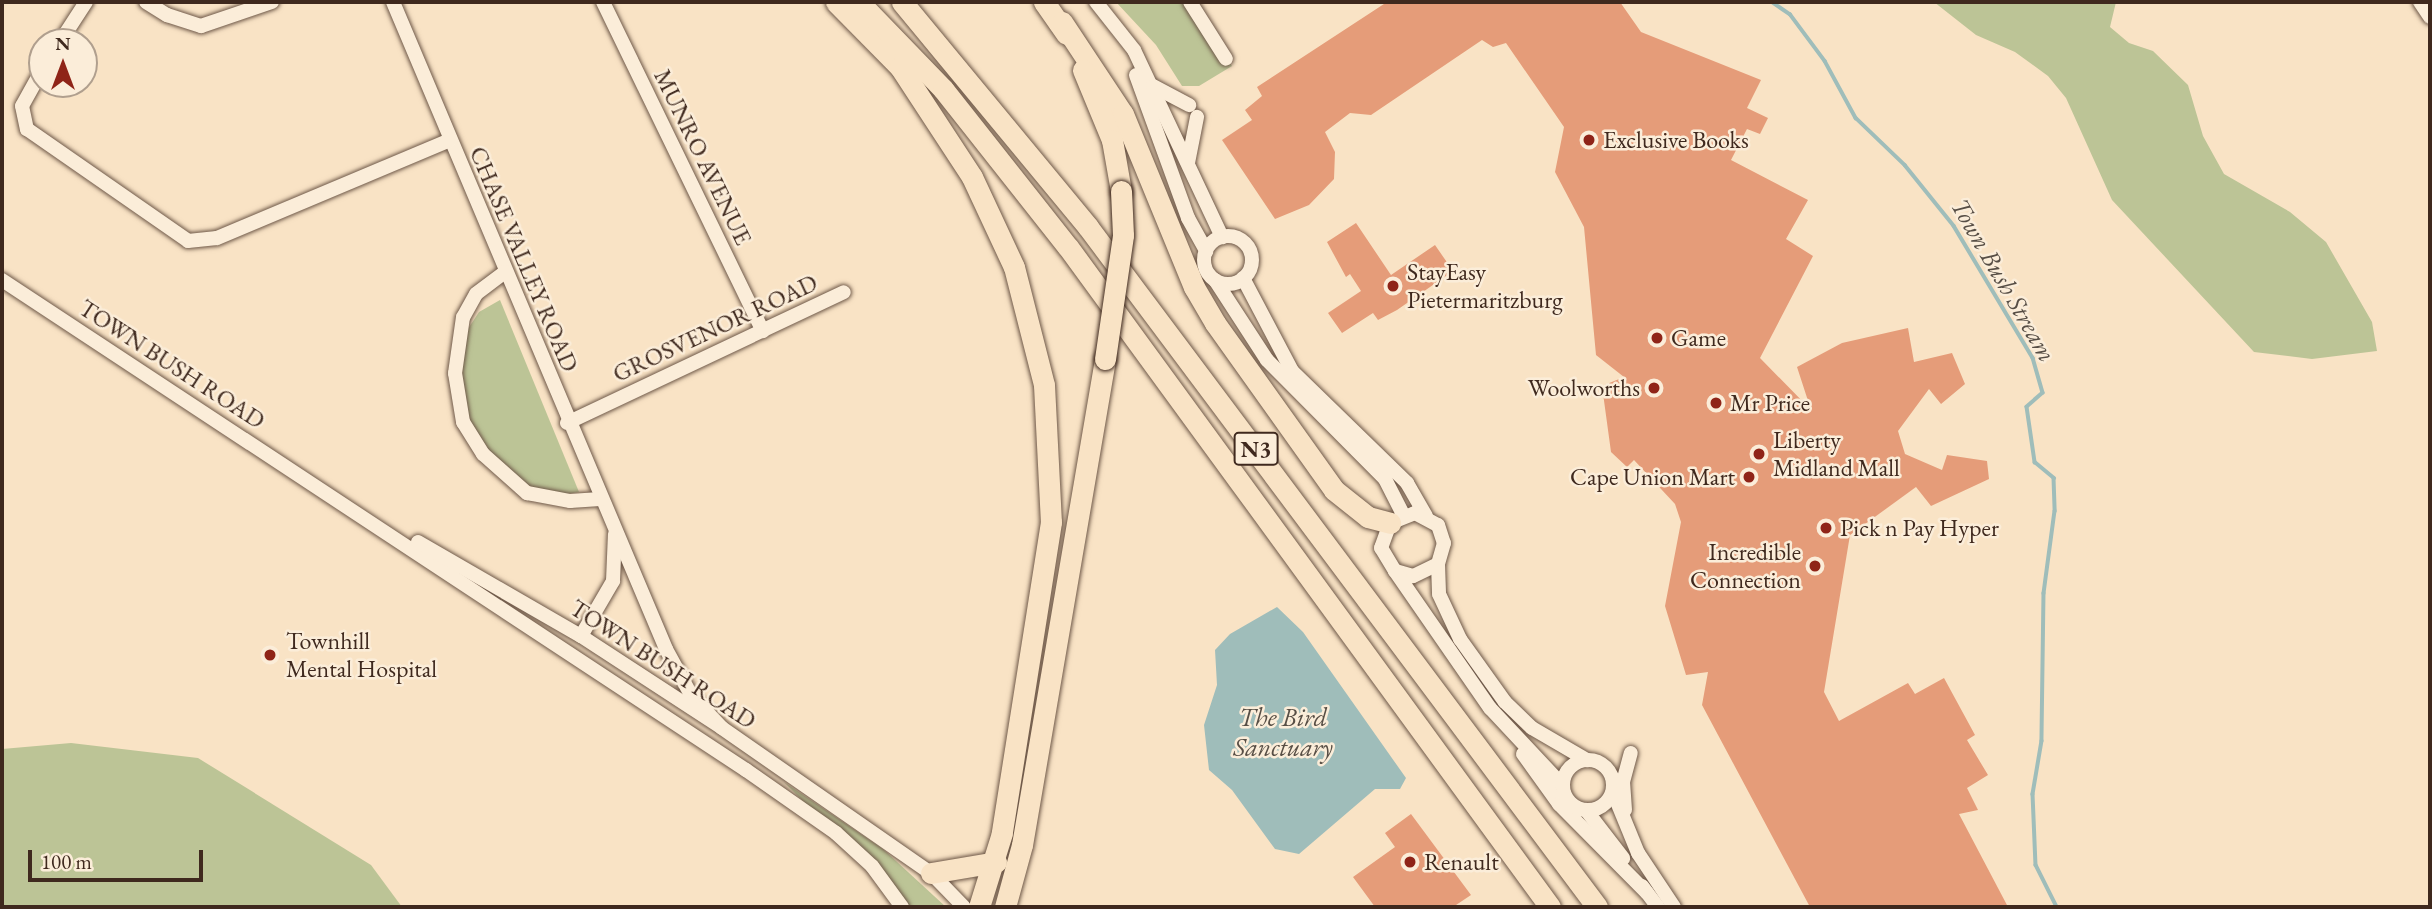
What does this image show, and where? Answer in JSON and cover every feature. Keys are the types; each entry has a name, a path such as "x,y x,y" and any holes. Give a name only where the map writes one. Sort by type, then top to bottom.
{"highway":[{"path":"836,2 900,67 972,177 1014,267 1036,342 1048,412 1051,522 996,862 979,907"},
{"name":"N3","path":"859,2 943,89 1068,247 1550,907"},
{"name":"N3","path":"902,2 1088,227 1597,907"},
{"path":"1044,2 1062,22 1123,114 1194,288 1229,344 1334,490 1358,511 1396,519"},
{"path":"1005,907 1022,845 1105,359 1123,235 1121,191 1101,108 1062,22"},
{"path":"1020,907 1022,845"},
{"path":"930,873 996,862"}],"street":[{"path":"69,28 86,2"},
{"path":"146,2 167,15 201,26 272,2"},
{"name":"CHASE VALLEY ROAD","path":"393,2 567,423 681,680 722,728"},
{"name":"MUNRO AVENUE","path":"603,2 763,331"},
{"path":"1190,2 1226,59"},
{"path":"2420,2 2430,17"},
{"path":"1100,6 1152,85 1187,167 1222,237"},
{"path":"1100,6 1141,85 1188,218 1206,251 1206,267 1266,360 1385,479 1396,519 1381,548 1395,571 1559,804 1647,893"},
{"path":"1152,85 1193,111 1187,167"},
{"path":"28,95 22,106 27,128 188,241 217,238 450,140"},
{"path":"1206,251 1222,237 1240,239 1250,249 1252,265 1243,278 1230,283 1215,279"},
{"path":"505,272 476,294 463,317 455,373 463,422 483,454 527,493 562,501 600,499"},
{"path":"1243,278 1292,371 1408,484 1426,516 1442,534 1438,564 1441,606 1505,702 1532,728 1587,760 1605,766 1612,792 1638,853 1674,907"},
{"name":"TOWN BUSH ROAD","path":"2,280 319,486 551,643 610,677 836,833 872,866 902,907"},
{"name":"GROSVENOR ROAD","path":"567,423 844,292"},
{"name":"TOWN BUSH ROAD","path":"319,486 580,636 722,728 930,873 964,907"},
{"path":"1396,519 1426,516"},
{"name":"CHASE VALLEY ROAD","path":"580,636 613,580 615,533"},
{"path":"1395,571 1413,576 1438,564"},
{"path":"551,643 580,636 587,655 610,677"},
{"path":"1500,720 1563,786 1573,805 1586,810 1658,907"},
{"path":"1631,753 1622,794 1638,853"},
{"path":"1563,786 1570,768 1587,760"},
{"path":"1586,810 1600,807 1612,792"}],"green space":[{"path":"1116,2 1188,2 1232,66 1199,86 1182,86 1156,45"},
{"path":"1934,2 2116,2 2110,27 2129,43 2153,51 2188,85 2203,136 2224,174 2290,212 2326,242 2372,322 2377,351 2312,359 2254,352 2112,200 2066,98 2048,76 2015,52 1976,35"},
{"path":"500,300 579,492 561,495 531,487 508,472 487,451 459,402 464,335 479,312"},
{"path":"71,743 198,758 371,865 402,907 2,907 2,749"},
{"path":"784,782 883,849 946,907 908,907"}],"water":[{"name":"The Bird Sanctuary","path":"1277,607 1303,632 1406,778 1400,789 1375,789 1299,854 1275,849 1232,790 1209,770 1204,725 1217,685 1215,650 1230,634"}],"building":[{"name":"Liberty Midland Mall","path":"1387,2 1620,2 1641,32 1761,80 1747,108 1768,118 1760,134 1747,129 1731,160 1808,200 1786,239 1813,256 1760,358 1811,410 1797,367 1842,343 1908,328 1914,362 1952,353 1965,384 1941,404 1929,389 1898,431 1905,454 1942,470 1947,455 1987,461 1989,479 1931,506 1916,487 1850,535 1824,692 1839,721 1908,683 1915,694 1944,678 1975,735 1967,740 1988,775 1967,788 1978,810 1959,814 2008,907 1810,907 1702,705 1708,672 1686,675 1665,606 1681,522 1675,504 1634,460 1627,467 1611,452 1602,386 1624,377 1596,355 1584,227 1555,172 1564,127 1506,43 1493,47 1482,40 1371,115 1350,113 1325,132 1335,152 1334,179 1309,205 1275,219 1222,140 1252,120 1245,110 1262,96 1257,87"},
{"name":"StayEasy Pietermaritzburg","path":"1356,223 1391,275 1435,245 1453,271 1397,310 1378,320 1373,313 1342,333 1328,313 1361,291 1350,274 1346,277 1327,242"},
{"name":"Renault","path":"1411,814 1471,895 1453,907 1375,907 1353,877 1395,847 1385,833"}],"waterway":[{"name":"Town Bush Stream","path":"1772,2 1790,14 1825,61 1856,118 1905,165 1954,226 2033,358 2043,393 2027,407 2035,462 2054,478 2055,511 2044,593 2042,741 2033,794 2036,865 2057,907"}],"place":[{"name":"Exclusive Books","path":"1589,140"},
{"name":"StayEasy Pietermaritzburg","path":"1393,286"},
{"name":"Game","path":"1657,338"},
{"name":"Woolworths","path":"1654,388"},
{"name":"Mr Price","path":"1716,403"},
{"name":"Liberty Midland Mall","path":"1759,454"},
{"name":"Cape Union Mart","path":"1749,477"},
{"name":"Pick n Pay Hyper","path":"1826,528"},
{"name":"Incredible Connection","path":"1815,566"},
{"name":"Townhill Mental Hospital","path":"270,655"},
{"name":"Renault","path":"1410,862"}]}
